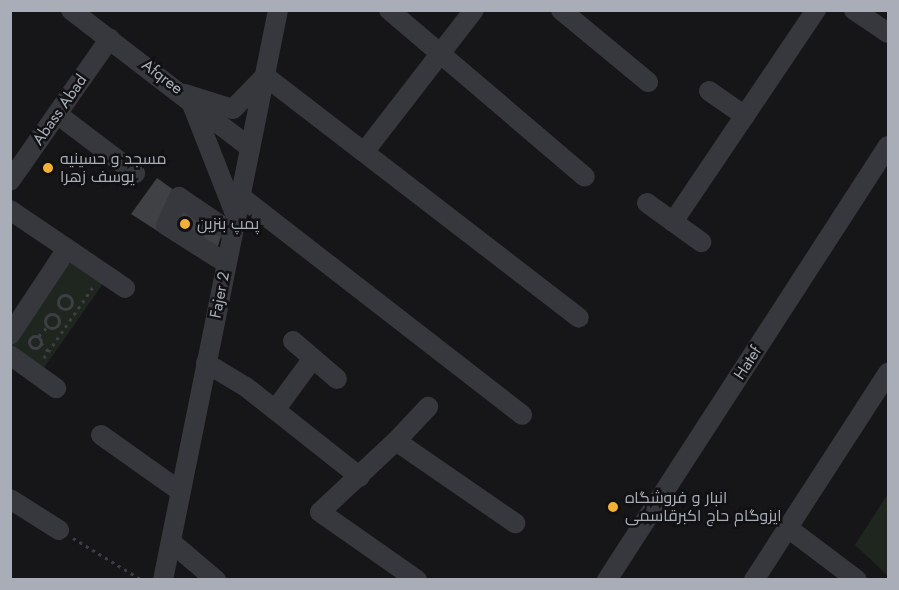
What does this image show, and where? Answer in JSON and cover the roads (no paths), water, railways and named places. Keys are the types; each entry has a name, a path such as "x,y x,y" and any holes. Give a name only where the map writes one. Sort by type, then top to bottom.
{"street":[{"name":"Afqree","path":"71,10 185,94 250,148"},
{"name":"Fajer 2","path":"163,579 278,10"},
{"path":"389,10 585,177"},
{"path":"365,151 441,56 474,10"},
{"path":"561,10 648,82"},
{"path":"673,222 816,10"},
{"path":"854,10 888,33"},
{"name":"Abass Abad","path":"14,169 57,114 110,38"},
{"path":"185,94 233,109 264,76 365,151 579,318"},
{"path":"709,91 745,116"},
{"path":"185,94 200,116 234,224"},
{"path":"57,114 135,173"},
{"name":"Hatef","path":"607,579 888,146"},
{"path":"240,196 522,415"},
{"path":"226,263 166,225 179,197 234,224"},
{"path":"647,203 701,242"},
{"path":"10,210 125,288"},
{"path":"10,335 67,249"},
{"path":"293,342 311,361 337,379"},
{"path":"10,354 56,388"},
{"path":"275,410 311,361"},
{"path":"206,363 275,410 360,477"},
{"path":"754,579 888,373"},
{"path":"417,579 320,512 360,477 428,407"},
{"path":"100,435 180,491"},
{"path":"396,441 515,523"},
{"path":"10,499 59,530"},
{"path":"788,528 857,579"},
{"path":"171,542 216,579"}],"place":[{"name":"مسجد و حسینیه یوسف زهرا","path":"48,168"},
{"name":"پمپ بنزین","path":"185,224"},
{"name":"انبار و فروشگاه ایزوگام حاج اکبرقاسمی","path":"613,507"}]}
